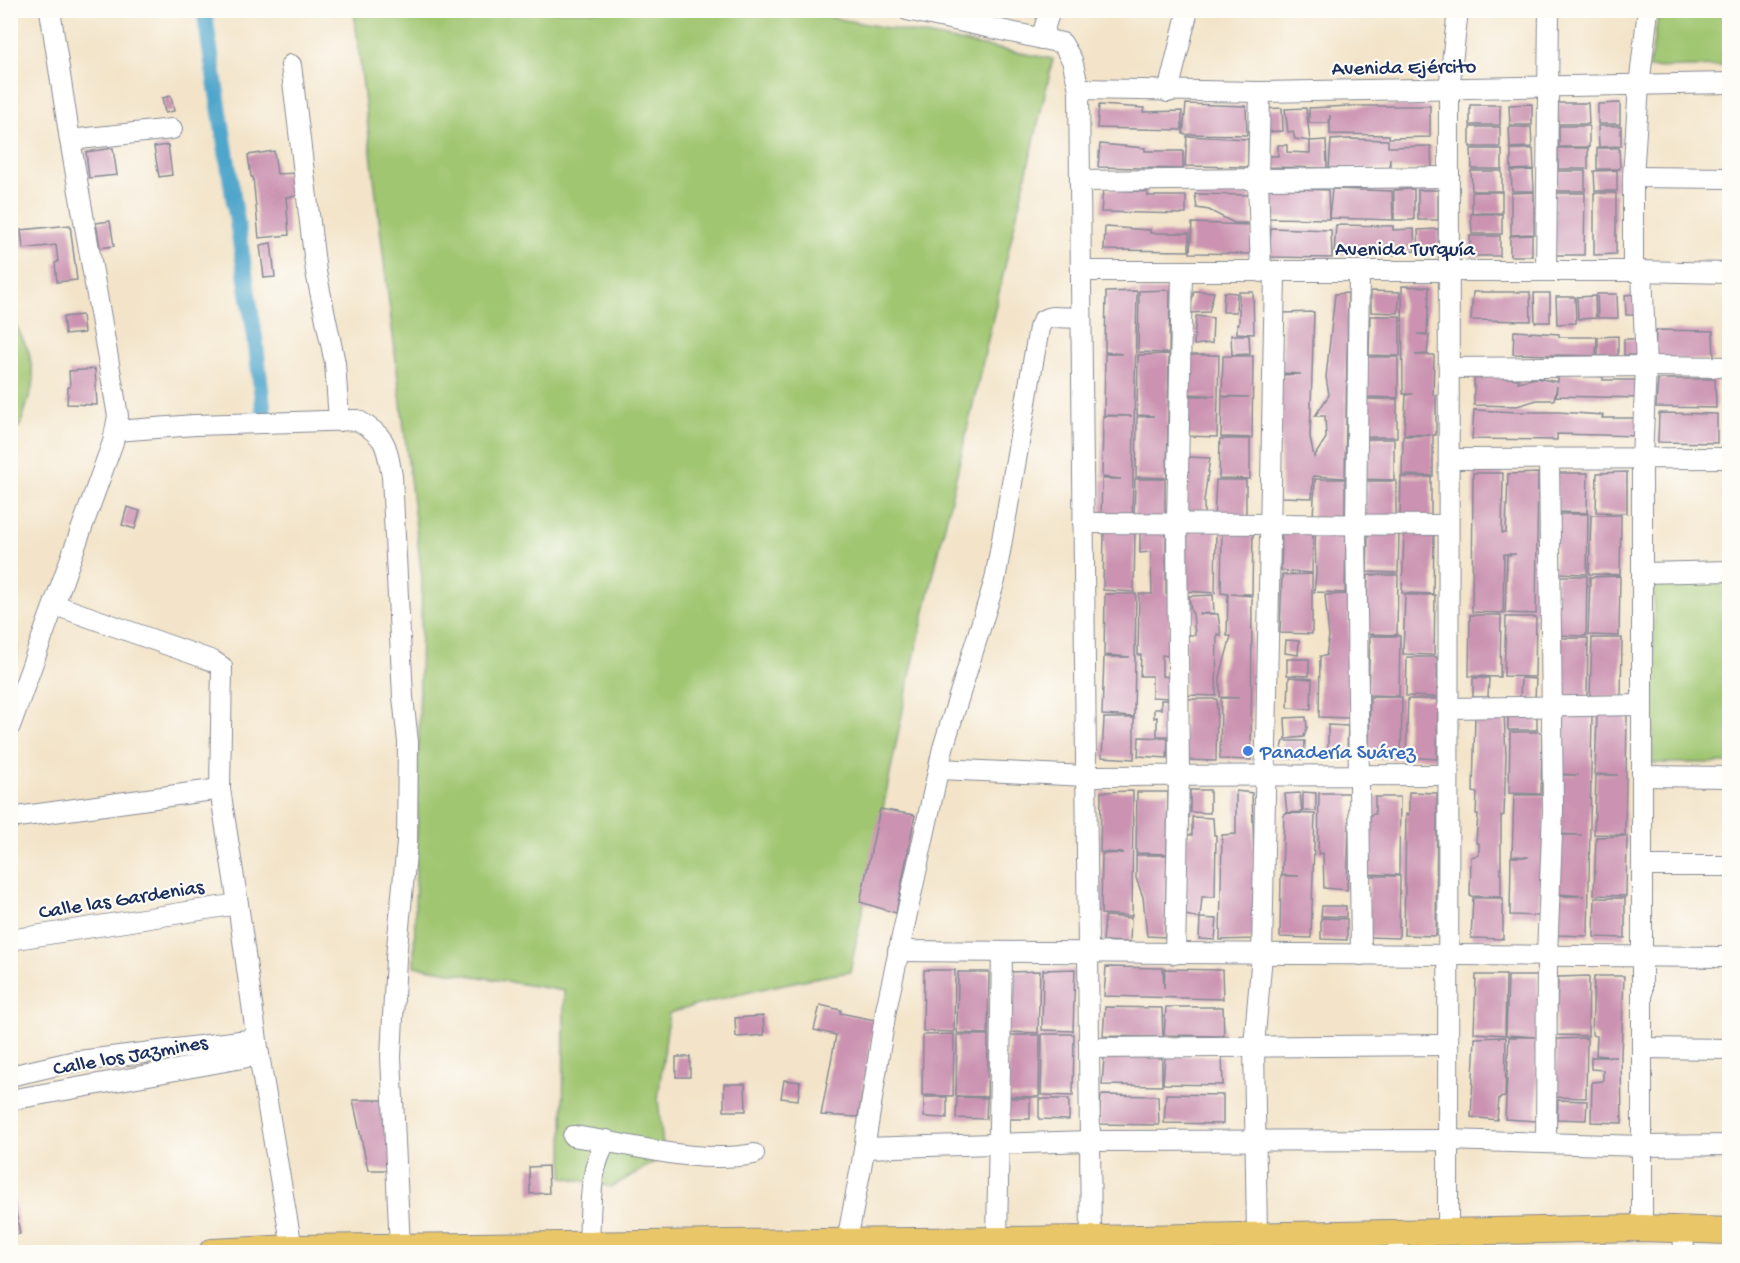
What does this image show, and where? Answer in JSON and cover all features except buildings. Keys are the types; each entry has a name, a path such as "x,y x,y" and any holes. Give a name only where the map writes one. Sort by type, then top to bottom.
{"main road":[{"path":"212,1252 292,1248 401,1250 589,1244 692,1248 856,1241 1002,1246 1029,1239 1091,1239 1170,1245 1257,1236 1398,1243 1448,1231 1642,1228 1684,1241 1730,1232"}],"street":[{"path":"10,726 116,431 118,416 50,10"},
{"path":"907,10 1062,43 1072,60 1079,89 1091,1239"},
{"path":"1041,39 1050,10"},
{"path":"1168,92 1188,10"},
{"path":"1448,1231 1449,89 1458,10"},
{"path":"1546,271 1549,10"},
{"path":"1642,1228 1642,458 1646,366 1637,271 1633,177 1639,86 1648,10"},
{"path":"291,65 316,272 335,363 339,421"},
{"name":"Avenida Ejército","path":"1079,89 1260,92 1730,83"},
{"path":"1257,1236 1254,1046 1262,955 1270,525 1268,272 1258,179 1260,92"},
{"path":"70,140 172,129"},
{"path":"1080,182 1449,177"},
{"path":"1633,177 1730,178"},
{"name":"Avenida Turquía","path":"1081,271 1730,273"},
{"path":"1175,954 1179,776 1177,524 1182,272"},
{"path":"1359,272 1356,526 1361,955"},
{"path":"903,1252 856,1241 864,1148 886,1010 939,769 995,580 1039,328 1043,320 1052,317 1081,318"},
{"path":"1449,368 1730,367"},
{"path":"116,431 195,425 357,420 375,430 386,446 392,476 403,697 408,742 407,843 396,958 391,1057 401,1250"},
{"path":"1449,459 1730,458"},
{"path":"1546,1143 1547,955 1553,810 1549,459"},
{"path":"1083,524 1448,525"},
{"path":"1642,573 1730,571"},
{"path":"55,605 213,661 222,667 220,789 257,1047 292,1248"},
{"path":"1448,708 1642,705"},
{"path":"939,769 1086,776 1448,775"},
{"path":"1642,776 1730,777"},
{"path":"10,818 220,789"},
{"path":"1642,866 1730,867"},
{"name":"Calle las Gardenias","path":"10,940 238,904"},
{"path":"898,951 1730,957"},
{"path":"1002,953 999,1143 1002,1246"},
{"path":"1089,1048 1448,1045"},
{"path":"10,1076 71,1062 257,1047"},
{"name":"Calle los Jazmines","path":"10,1100 257,1047"},
{"path":"1642,1048 1730,1049"},
{"path":"573,1136 607,1140 685,1156 733,1158 754,1154"},
{"path":"589,1244 592,1186 601,1149 607,1140"},
{"path":"864,1148 1090,1141 1448,1140 1642,1146 1730,1145"}],"green space":[{"path":"354,11 797,11 1053,59 909,680 850,972 759,990 669,1013 658,1099 664,1156 612,1187 563,1177 564,991 414,966 422,578"},
{"path":"1659,11 1729,11 1729,66 1649,68"},
{"path":"11,315 29,352 34,381 21,424 11,437"},
{"path":"11,482 17,504 10,526"},
{"path":"1729,578 1729,763 1652,763 1654,580"}],"waterway":[{"path":"204,10 255,337 264,415"}],"place":[{"name":"Panadería Suárez","path":"1248,751"}]}
